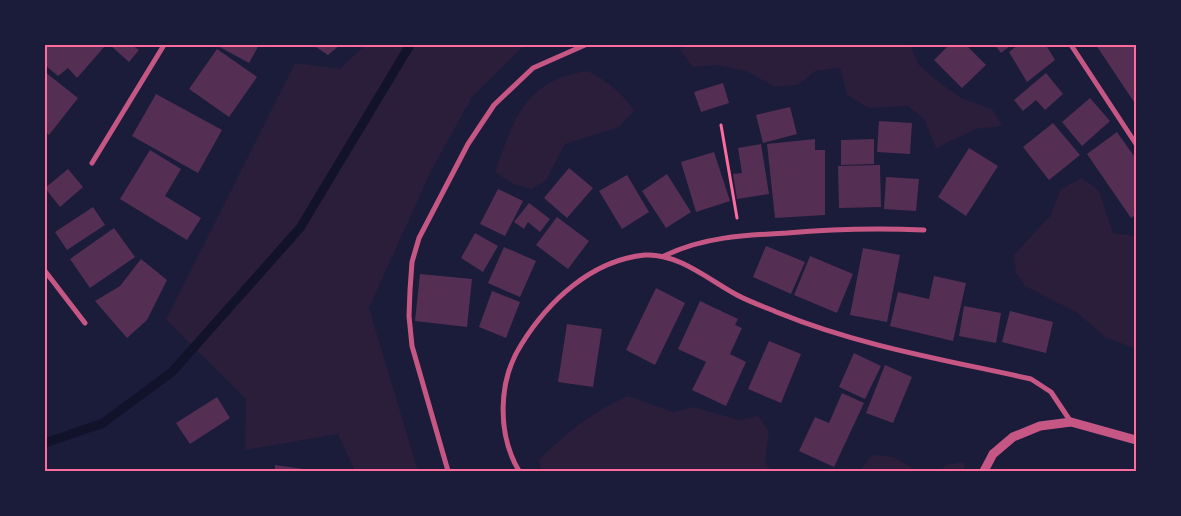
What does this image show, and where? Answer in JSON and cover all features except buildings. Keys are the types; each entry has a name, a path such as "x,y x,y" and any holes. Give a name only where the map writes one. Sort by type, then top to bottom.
{"street":[{"path":"92,163 164,45"},
{"path":"448,471 412,346 409,316 410,290 412,262 419,238 468,144 494,105 533,68 585,45"},
{"path":"1071,45 1136,144"},
{"path":"664,256 683,247 710,239 820,230 924,230"},
{"path":"519,471 506,436 502,409 506,382 518,348 534,324 590,272 618,261 645,255 664,256 740,296 803,323 882,347 1031,378 1052,392 1071,422"},
{"path":"45,271 84,323"},
{"path":"984,471 993,454 1013,438 1040,426 1071,422 1136,440"}],"path":[{"path":"720,125 741,236"}],"shaded area":[{"path":"365,45 525,45 472,97 431,171 369,308 418,471 355,471 338,434 245,450 246,399 166,320 295,63 340,69"},
{"path":"691,45 910,45 919,65 961,98 992,109 1002,126 976,129 936,148 924,119 908,106 869,108 847,95 840,68 815,71 798,85 775,87 746,71 716,65 693,67 679,49"},
{"path":"588,71 614,88 634,111 619,127 565,144 546,180 532,189 513,184 495,172 516,119 536,92 567,75"},
{"path":"1082,178 1099,191 1113,233 1136,236 1136,349 1105,337 1076,312 1025,286 1016,273 1014,255 1050,216 1061,189"},
{"path":"628,396 673,412 694,407 739,420 758,416 769,431 765,462 771,471 541,471 539,460 559,441 603,408"},
{"path":"872,455 894,457 917,471 860,471"},
{"path":"965,462 964,471 939,471 946,465"}],"waterway":[{"path":"45,443 103,423 172,372 300,228 410,45"}]}
